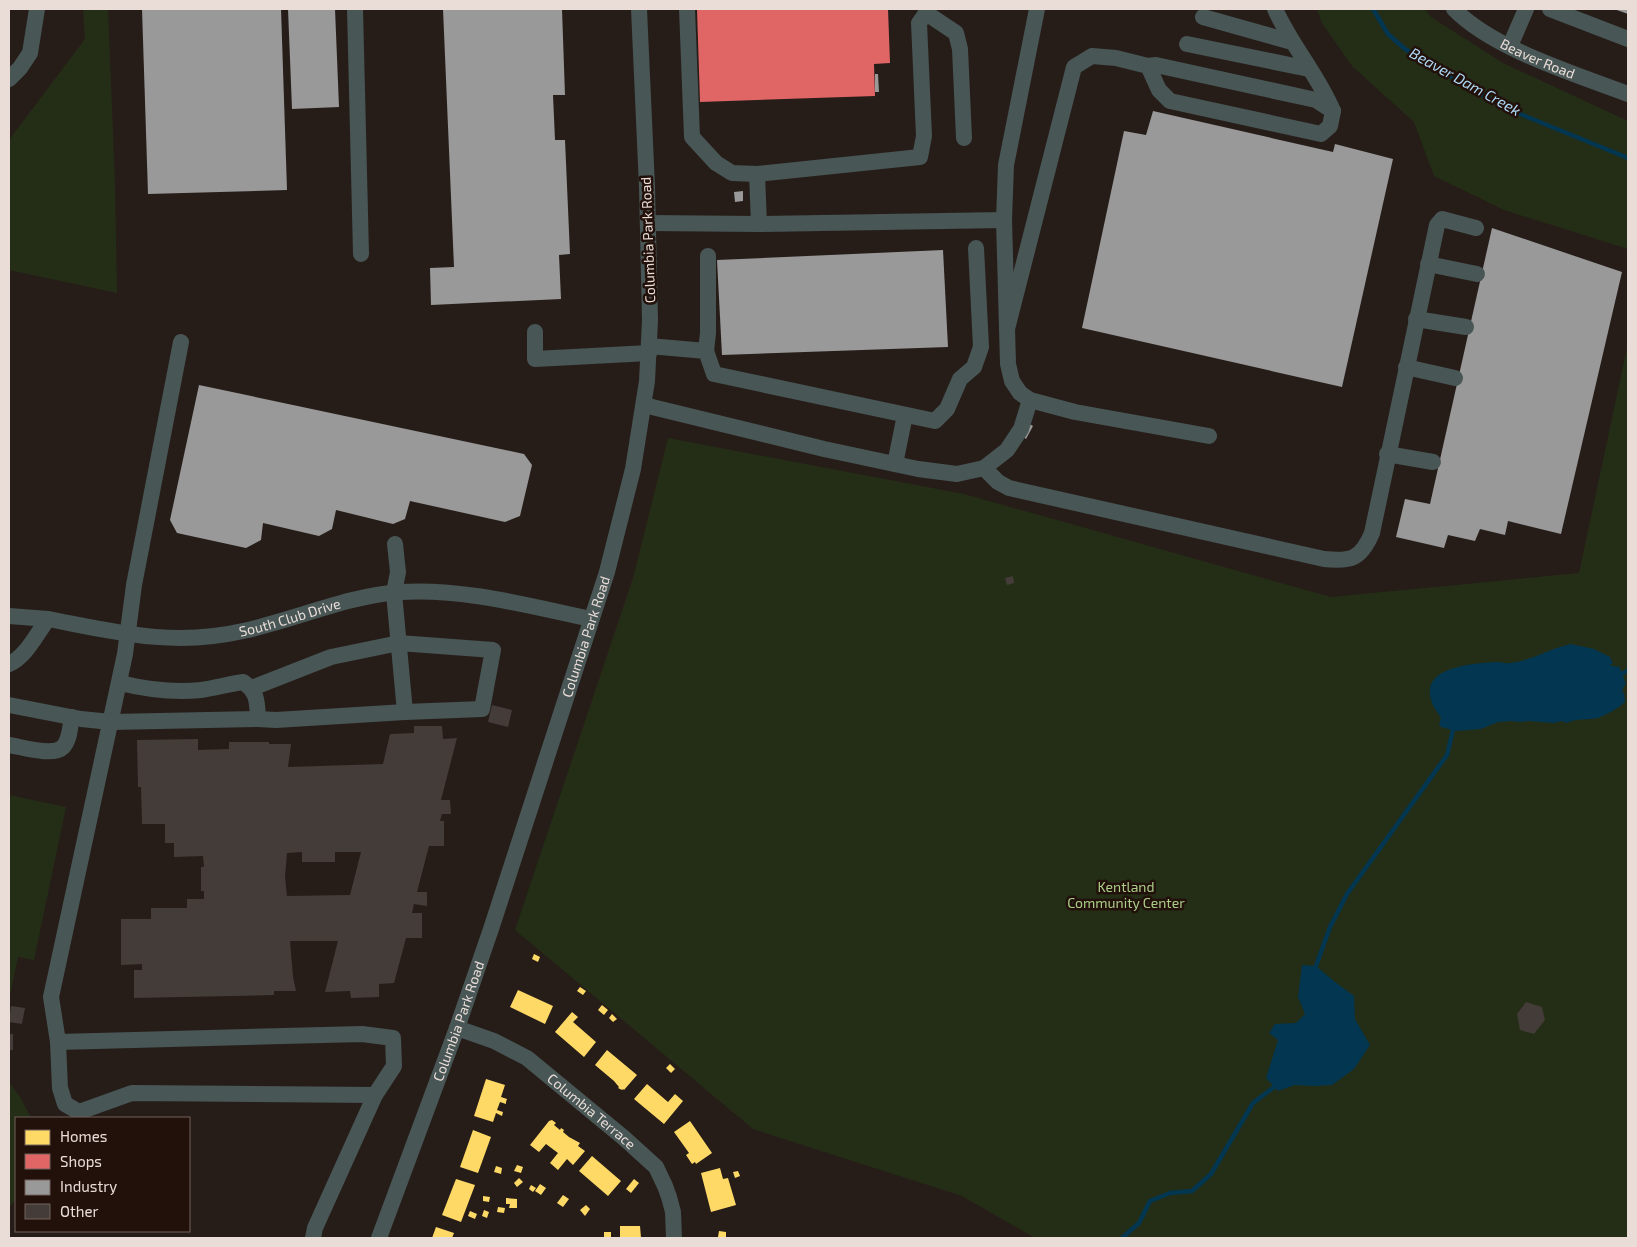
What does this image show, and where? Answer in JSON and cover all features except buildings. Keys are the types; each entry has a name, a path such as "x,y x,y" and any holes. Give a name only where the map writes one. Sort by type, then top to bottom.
{"street":[{"path":"9,80 30,53 37,9"},
{"path":"355,9 361,254"},
{"name":"Columbia Park Road","path":"380,1238 457,1028 607,572 634,469 644,405 649,350 648,223 639,9"},
{"path":"686,9 692,137 716,163 732,173 757,174 920,157 924,136 919,23 926,11 956,33 960,49 964,138"},
{"path":"1037,9 1006,165 1004,220 1007,329 1008,364 1012,382 1020,393 1030,400 1075,412 1209,436"},
{"name":"Beaver Road","path":"1454,9 1466,21 1526,54 1628,94"},
{"path":"1510,46 1526,9"},
{"path":"1550,9 1628,39"},
{"path":"1148,66 1159,90 1170,101 1321,134 1330,126 1332,111 1327,97 1273,10"},
{"path":"1203,17 1292,42"},
{"path":"1187,44 1309,69"},
{"path":"1007,329 1074,67 1092,56 1116,58 1316,100 1332,111"},
{"path":"757,174 759,224"},
{"path":"648,223 759,224 1004,220"},
{"path":"984,468 998,482 1009,488 1324,559 1350,559 1357,555 1368,542 1372,532 1387,454 1437,226 1442,220 1476,228"},
{"path":"708,256 708,333 706,351 714,374 935,421 947,409 960,379 974,367 981,347 976,248"},
{"path":"1428,264 1478,274"},
{"path":"1416,319 1466,327"},
{"path":"535,332 535,358 649,350 706,351"},
{"path":"181,342 134,585 126,654 51,997 58,1042 60,1088 65,1104 79,1112 132,1093 375,1095"},
{"path":"1406,367 1454,378"},
{"path":"644,405 824,450 957,474 984,468 1007,450 1021,429 1030,400"},
{"path":"895,464 905,415"},
{"path":"1387,454 1433,462"},
{"path":"395,544 398,572 394,593 405,712"},
{"name":"South Club Drive","path":"9,616 48,619 128,634 164,638 207,638 242,632 374,595 439,591 467,594 591,620"},
{"path":"9,664 25,651 48,619"},
{"path":"9,704 72,717 112,722 276,720 482,709 493,650 398,643 331,657 252,688"},
{"path":"120,683 170,690 199,690 243,682 252,688 257,702 258,719"},
{"path":"9,744 48,752 56,751 62,748 67,739 72,717"},
{"name":"Columbia Terrace","path":"457,1028 494,1041 527,1058 656,1167 665,1186 673,1212 674,1238"},
{"path":"58,1042 362,1034 394,1038 394,1066 375,1095 315,1228 313,1238"}],"green space":[{"path":"83,9 108,9 117,293 9,270 9,140 85,39"},
{"path":"1317,9 1425,9 1431,17 1503,63 1628,121 1628,249 1504,210 1434,176 1414,122 1352,66 1322,23"},
{"name":"Kentland Community Center","path":"1628,343 1628,1238 1035,1238 962,1196 753,1129 515,930 633,578 668,438 964,494 1331,597 1579,573"},
{"path":"9,795 66,807 34,960 18,957 9,1000"},
{"path":"9,1082 20,1097 30,1117 15,1117 15,1200 9,1207"}],"water":[{"path":"1571,644 1594,649 1610,657 1613,664 1610,665 1619,666 1626,684 1622,692 1624,691 1625,702 1598,718 1574,720 1567,723 1562,721 1554,723 1529,721 1498,722 1481,729 1456,731 1441,727 1439,724 1441,718 1431,698 1431,684 1445,671 1479,663 1517,662"},
{"path":"1302,965 1316,966 1354,996 1355,1019 1370,1045 1354,1069 1332,1085 1295,1085 1278,1091 1266,1078 1278,1040 1269,1033 1275,1024 1296,1023 1305,1014 1298,997"}],"waterway":[{"name":"Beaver Dam Creek","path":"1373,9 1388,34 1405,49 1503,107 1628,158"},
{"path":"1622,674 1628,670"},
{"path":"1316,966 1330,927 1347,894 1447,755 1453,730"},
{"path":"1122,1238 1139,1223 1150,1201 1170,1193 1192,1191 1211,1174 1253,1103 1274,1087"}]}
